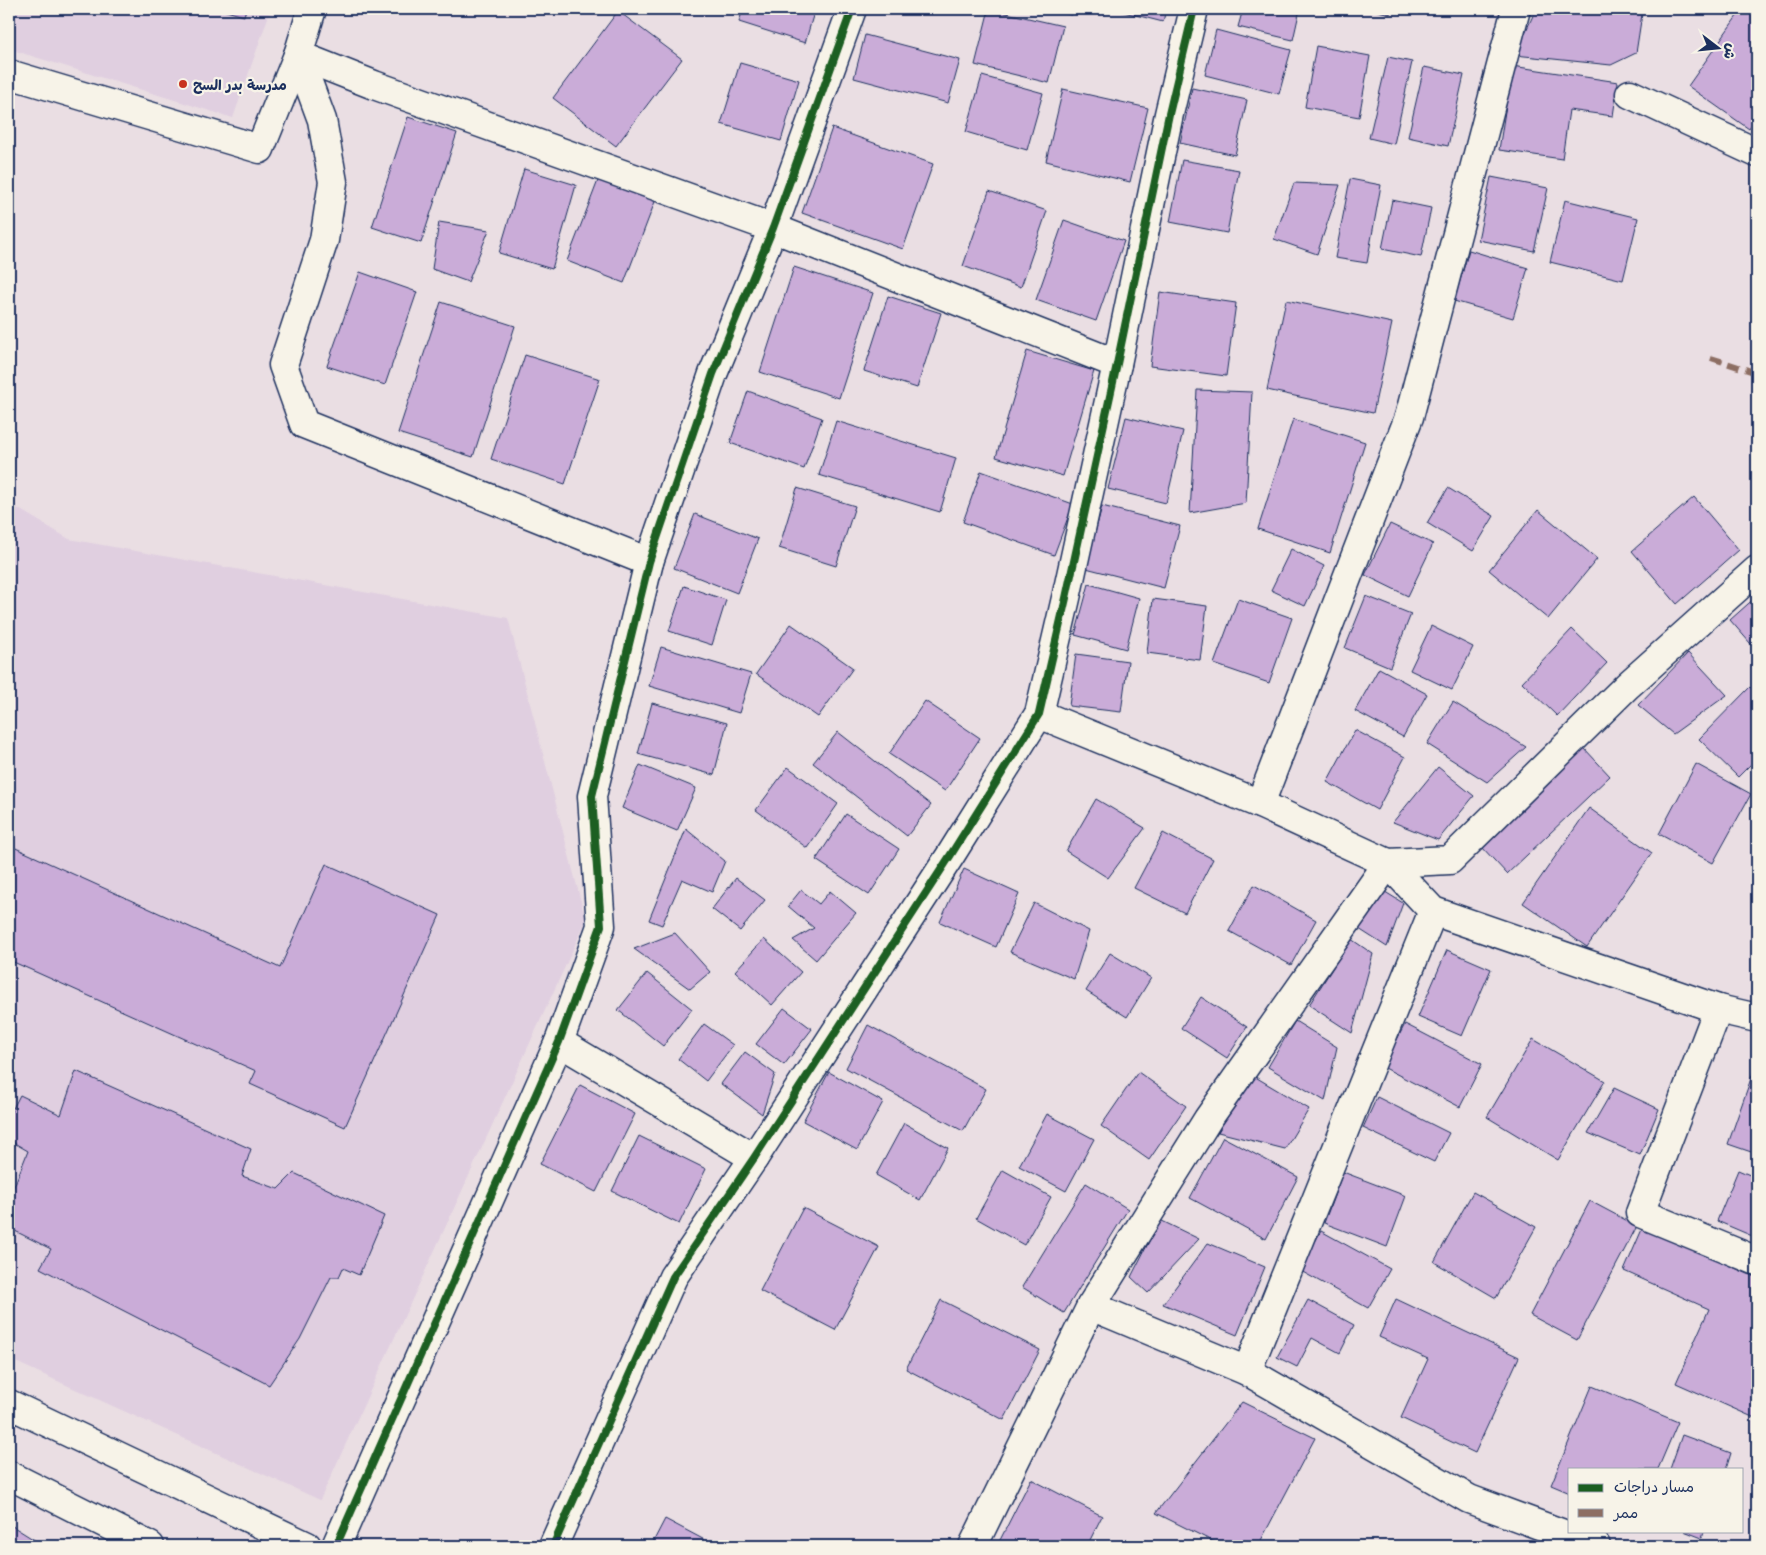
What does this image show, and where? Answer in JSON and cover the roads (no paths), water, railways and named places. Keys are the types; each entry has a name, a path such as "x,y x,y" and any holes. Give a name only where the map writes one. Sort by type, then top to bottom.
{"street":[{"path":"9,74 260,149 298,55 312,9"},
{"path":"336,1546 559,1042 601,926 592,796 649,562 713,374 773,228 852,9"},
{"path":"553,1546 673,1277 754,1158 950,856 1039,714 1117,364 1169,114 1194,9"},
{"path":"1260,804 1409,417 1516,9"},
{"path":"298,55 383,89 773,228 1117,364"},
{"path":"298,55 322,120 333,182 324,240 283,365 304,424 649,562"},
{"path":"1630,94 1757,154"},
{"path":"1388,863 1450,860 1627,686 1757,570"},
{"path":"1039,714 1260,804 1388,863 1433,911 1718,1009 1757,1018"},
{"path":"973,1546 1091,1306 1208,1119 1388,863"},
{"path":"1247,1371 1433,911"},
{"path":"1718,1009 1640,1213 1757,1261"},
{"path":"559,1042 754,1158"},
{"path":"1091,1306 1247,1371 1469,1499 1596,1546"},
{"path":"9,1404 307,1546"},
{"path":"9,1475 150,1546"}],"place":[{"name":"مدرسة بدر السح","path":"183,84"}]}
